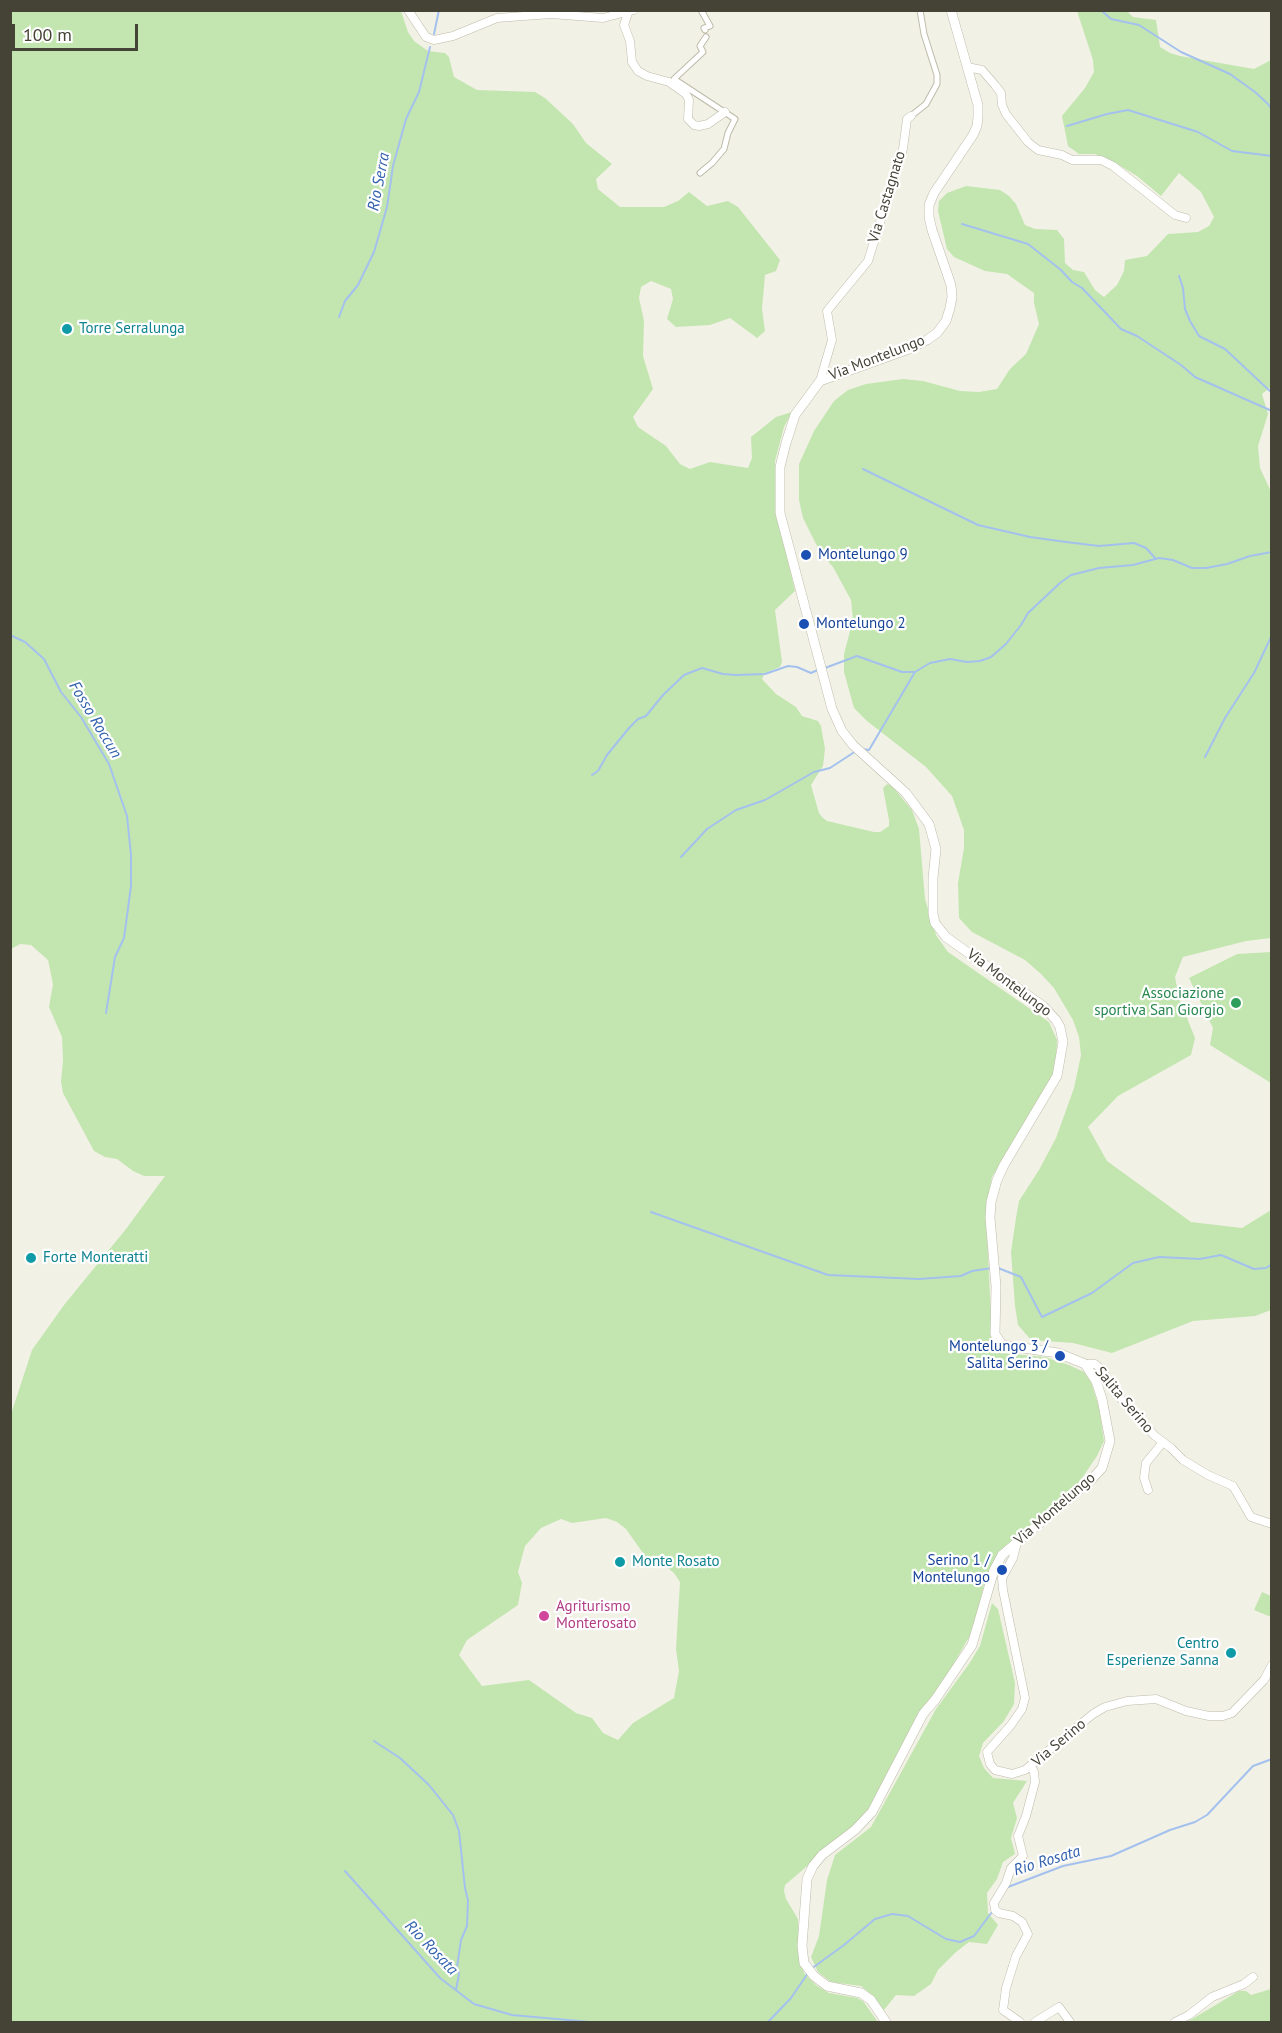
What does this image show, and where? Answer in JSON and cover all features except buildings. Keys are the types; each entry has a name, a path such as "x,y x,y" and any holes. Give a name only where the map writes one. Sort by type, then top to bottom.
{"street":[{"path":"408,10 426,37 434,40 453,36 497,18 550,14 603,18 631,12"},
{"path":"700,173 724,148 735,119 674,80 703,52 700,46 705,33 704,28 710,26 701,10"},
{"name":"Via Castagnato","path":"820,381 832,340 827,311 868,261 903,149 907,119 926,104 937,84 937,75 924,34 921,10"},
{"name":"Via Montelungo","path":"886,2022 871,2000 861,1993 827,1986 814,1976 804,1963 802,1946 807,1879 813,1866 822,1855 855,1830 872,1812 923,1714 972,1645 994,1570 1002,1555 1091,1480 1102,1468 1110,1441 1106,1415 1096,1381 1085,1364 1058,1353 1002,1345 995,1334 996,1286 990,1218 991,1202 1004,1165 1057,1076 1062,1054 1063,1034 1056,1020 1043,1006 940,930 933,914 936,849 929,824 906,793 853,745 842,731 832,709 780,513 778,492 780,467 795,415 820,381 909,349 937,333 946,321 952,297 951,285 932,230 929,205 977,126 978,105 951,10"},
{"path":"631,12 624,26 630,41 632,62 638,71 669,82 686,93 689,100 688,119 694,125 708,124 725,112"},
{"path":"967,67 982,70 995,85 1001,93 1002,105 1006,114 1028,142 1038,150 1062,155 1072,160 1101,160 1113,166 1175,215 1186,218"},
{"name":"Salita Serino","path":"1085,1364 1095,1364 1100,1368 1121,1399 1143,1425 1191,1465 1233,1486 1251,1517 1272,1524"},
{"path":"1148,1490 1144,1478 1146,1463 1163,1442"},
{"name":"Via Serino","path":"1017,1542 1013,1558 1002,1578 1025,1698 1022,1709 1011,1725 987,1752 987,1759 995,1770 1006,1773 1025,1770 1093,1714 1105,1707 1130,1700 1156,1700 1186,1711 1209,1716 1223,1716 1232,1713 1264,1680 1272,1665"},
{"path":"1020,2022 1003,2010 1006,1988 1016,1956 1028,1934 1022,1922 1013,1916 999,1913 995,1910 994,1903 1006,1883 1011,1868 1023,1856 1018,1836 1035,1782 1035,1772 1031,1766"},
{"path":"1176,2022 1212,1997 1244,1984 1253,1977"},
{"path":"1035,2022 1059,2007 1070,2022"}],"green space":[{"path":"11,11 401,11 408,32 414,41 428,51 445,53 449,57 454,77 477,90 535,92 545,98 573,124 586,143 612,164 596,179 598,189 620,207 664,207 678,201 689,192 707,206 728,201 738,207 780,260 776,271 765,275 762,309 765,331 757,338 730,318 710,325 676,327 667,319 673,299 671,289 651,281 641,287 639,298 644,321 643,356 653,389 633,417 638,427 666,446 680,464 690,469 710,462 748,468 752,458 751,437 776,417 792,412 784,427 775,461 775,506 795,591 775,610 782,662 780,667 765,673 762,679 776,694 796,707 802,716 818,721 821,726 825,749 823,766 811,785 822,817 827,821 880,832 889,826 883,788 887,784 892,786 912,810 919,829 925,899 936,935 948,952 1049,1022 1057,1040 1056,1067 1045,1092 992,1177 986,1208 992,1341 995,1347 1003,1353 1045,1357 1084,1372 1091,1382 1099,1407 1104,1441 1078,1484 996,1557 985,1579 975,1627 868,1811 785,1885 786,1899 798,1919 799,1953 804,1973 817,1986 829,1993 863,2001 878,2022 11,2022 11,1414 32,1350 64,1305 126,1229 165,1176 144,1176 117,1159 105,1157 94,1151 63,1093 61,1082 62,1037 49,1007 53,984 48,960 31,945 20,944 11,949","holes":["606,1518 626,1529 645,1556 665,1566 680,1582 676,1649 679,1671 674,1698 633,1723 618,1740 603,1733 592,1718 576,1713 529,1680 482,1686 459,1655 467,1640 518,1605 522,1583 518,1572 525,1546 541,1528 561,1519 572,1523"]},
{"path":"1077,11 1127,11 1133,17 1156,20 1160,47 1180,56 1254,69 1271,60 1272,386 1262,394 1268,414 1258,446 1260,468 1272,494 1271,938 1246,941 1183,957 1175,977 1179,998 1195,1038 1191,1055 1118,1096 1088,1127 1107,1161 1191,1222 1242,1228 1271,1210 1271,1310 1255,1316 1193,1321 1112,1353 1073,1343 1031,1340 1018,1325 1011,1252 1019,1201 1056,1138 1074,1088 1081,1055 1079,1037 1073,1020 1054,988 1041,974 1025,960 972,932 959,918 958,883 964,848 964,830 952,796 926,767 867,721 854,708 844,672 844,654 853,620 851,600 833,567 820,552 803,518 799,500 799,464 814,431 834,401 848,390 866,384 903,379 923,381 960,391 979,392 997,389 1010,369 1026,354 1039,324 1034,293 1007,274 985,271 954,257 947,249 938,211 939,201 947,193 966,186 1000,190 1016,204 1025,225 1035,229 1057,230 1064,239 1065,263 1073,270 1084,272 1095,290 1104,297 1117,285 1124,271 1125,260 1147,256 1168,234 1198,232 1209,226 1214,217 1201,192 1179,173 1161,196 1137,176 1112,161 1095,154 1079,154 1068,146 1062,116 1085,88 1094,72 1093,60"},
{"name":"Associazione sportiva San Giorgio","path":"1272,952 1271,1083 1210,1045 1213,1028 1189,978 1237,954"},
{"path":"1262,1592 1271,1596 1271,1617 1254,1610"},
{"path":"992,1603 998,1609 1015,1683 1014,1704 1004,1721 983,1743 979,1756 984,1768 993,1778 1027,1781 1013,1803 1017,1818 1011,1838 1015,1854 1003,1862 997,1879 987,1893 988,1913 998,1925 987,1944 969,1942 938,1970 931,1984 914,1996 896,1995 884,2010 861,1986 831,1982 818,1972 811,1957 819,1936 827,1880 835,1855 871,1827 936,1709 980,1646"},
{"path":"1271,1989 1271,2022 1187,2022 1239,1991 1246,1991 1251,1995"}],"waterway":[{"name":"Rio Serra","path":"434,34 439,10"},
{"path":"1101,10 1111,19 1139,25 1181,52 1230,74 1255,92 1272,110"},
{"name":"Rio Serra","path":"339,317 345,301 358,285 374,252 387,207 393,166 406,119 419,92 430,47"},
{"path":"1067,126 1128,110 1198,132 1232,151 1272,156"},
{"path":"962,224 1028,244 1082,288 1121,329 1137,336 1195,377 1272,411"},
{"path":"1179,276 1185,309 1199,336 1225,349 1272,393"},
{"path":"863,469 978,525 1030,537 1099,546 1134,543 1146,548 1156,559"},
{"path":"825,668 857,656 902,672 915,672 930,663 950,659 967,662 980,661 991,657 1006,644 1028,613 1071,575 1099,568 1133,565 1159,558 1173,560 1192,568 1206,568 1272,552"},
{"name":"Fosso Roccun","path":"10,635 25,642 44,659 61,692 81,717 109,764 127,816 131,886 124,938 115,957 106,1013"},
{"path":"1205,757 1225,718 1254,673 1272,635"},
{"path":"592,775 598,771 607,755 629,728 638,719 646,716 663,695 684,675 702,668 736,675 765,674 788,666 811,673 820,669"},
{"path":"861,749 869,750 915,672"},
{"path":"681,857 707,829 736,810 765,800 814,772 830,768 856,751"},
{"path":"651,1212 828,1275 919,1279 961,1276 972,1271 992,1268"},
{"path":"998,1268 1021,1277 1042,1317 1092,1293 1133,1263 1159,1257 1200,1259 1221,1255 1254,1269 1266,1268 1272,1264"},
{"path":"374,1741 400,1758 429,1785 453,1815 459,1831 468,1900 467,1926 461,1940 456,1990"},
{"name":"Rio Rosata","path":"1008,1887 1063,1866 1111,1856 1170,1830 1195,1822 1207,1815 1253,1766 1272,1759"},
{"name":"Rio Rosata","path":"345,1871 440,1978 474,2004 512,2015 590,2022"},
{"name":"Rio Rosata","path":"811,1969 875,1919 892,1914 908,1916 946,1939 960,1942 974,1936 992,1912"},
{"name":"Rio Rosata","path":"768,2022 791,1998 808,1973"}],"place":[{"name":"Torre Serralunga","path":"67,329"},
{"name":"Montelungo 9","path":"806,555"},
{"name":"Montelungo 2","path":"804,624"},
{"name":"Associazione sportiva San Giorgio","path":"1236,1003"},
{"name":"Forte Monteratti","path":"31,1258"},
{"name":"Montelungo 3 / Salita Serino","path":"1060,1356"},
{"name":"Monte Rosato","path":"620,1562"},
{"name":"Serino 1 / Montelungo","path":"1002,1570"},
{"name":"Agriturismo Monterosato","path":"544,1616"},
{"name":"Centro Esperienze Sanna","path":"1231,1653"}]}
